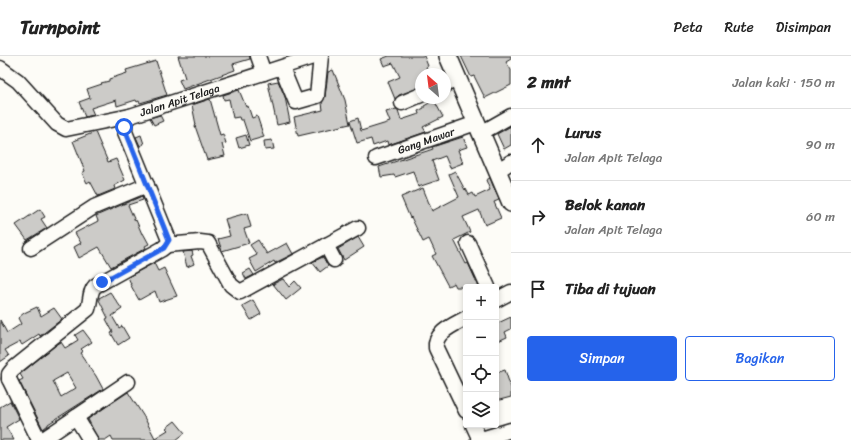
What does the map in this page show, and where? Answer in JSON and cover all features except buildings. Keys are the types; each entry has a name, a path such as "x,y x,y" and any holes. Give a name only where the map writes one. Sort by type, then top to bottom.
{"main road":[{"path":"448,56 449,68"},
{"path":"451,82 504,166 511,203"}],"street":[{"path":"258,56 264,73"},
{"name":"Jalan Apit Telaga","path":"166,245 169,240 125,132 125,121 130,116 316,56"},
{"path":"282,68 296,102 317,96 321,56"},
{"path":"0,68 18,81 57,124 66,129 130,116"},
{"path":"402,103 415,98"},
{"name":"Gang Mawar","path":"376,158 479,128 511,116"},
{"path":"31,248 94,207 147,185"},
{"path":"128,382 41,440 3,382 13,369 88,309 91,301 92,289 95,286 162,249 166,245 200,242 208,243 231,285 240,292 358,228"},
{"path":"468,243 487,284"},
{"path":"326,246 334,260"},
{"path":"499,298 511,292"},
{"path":"463,320 439,334 435,343 463,405"},
{"path":"76,417 90,440"},
{"path":"474,428 479,440 511,430"}],"route":[{"path":"102,282 164,248 169,240 124,127"}]}
